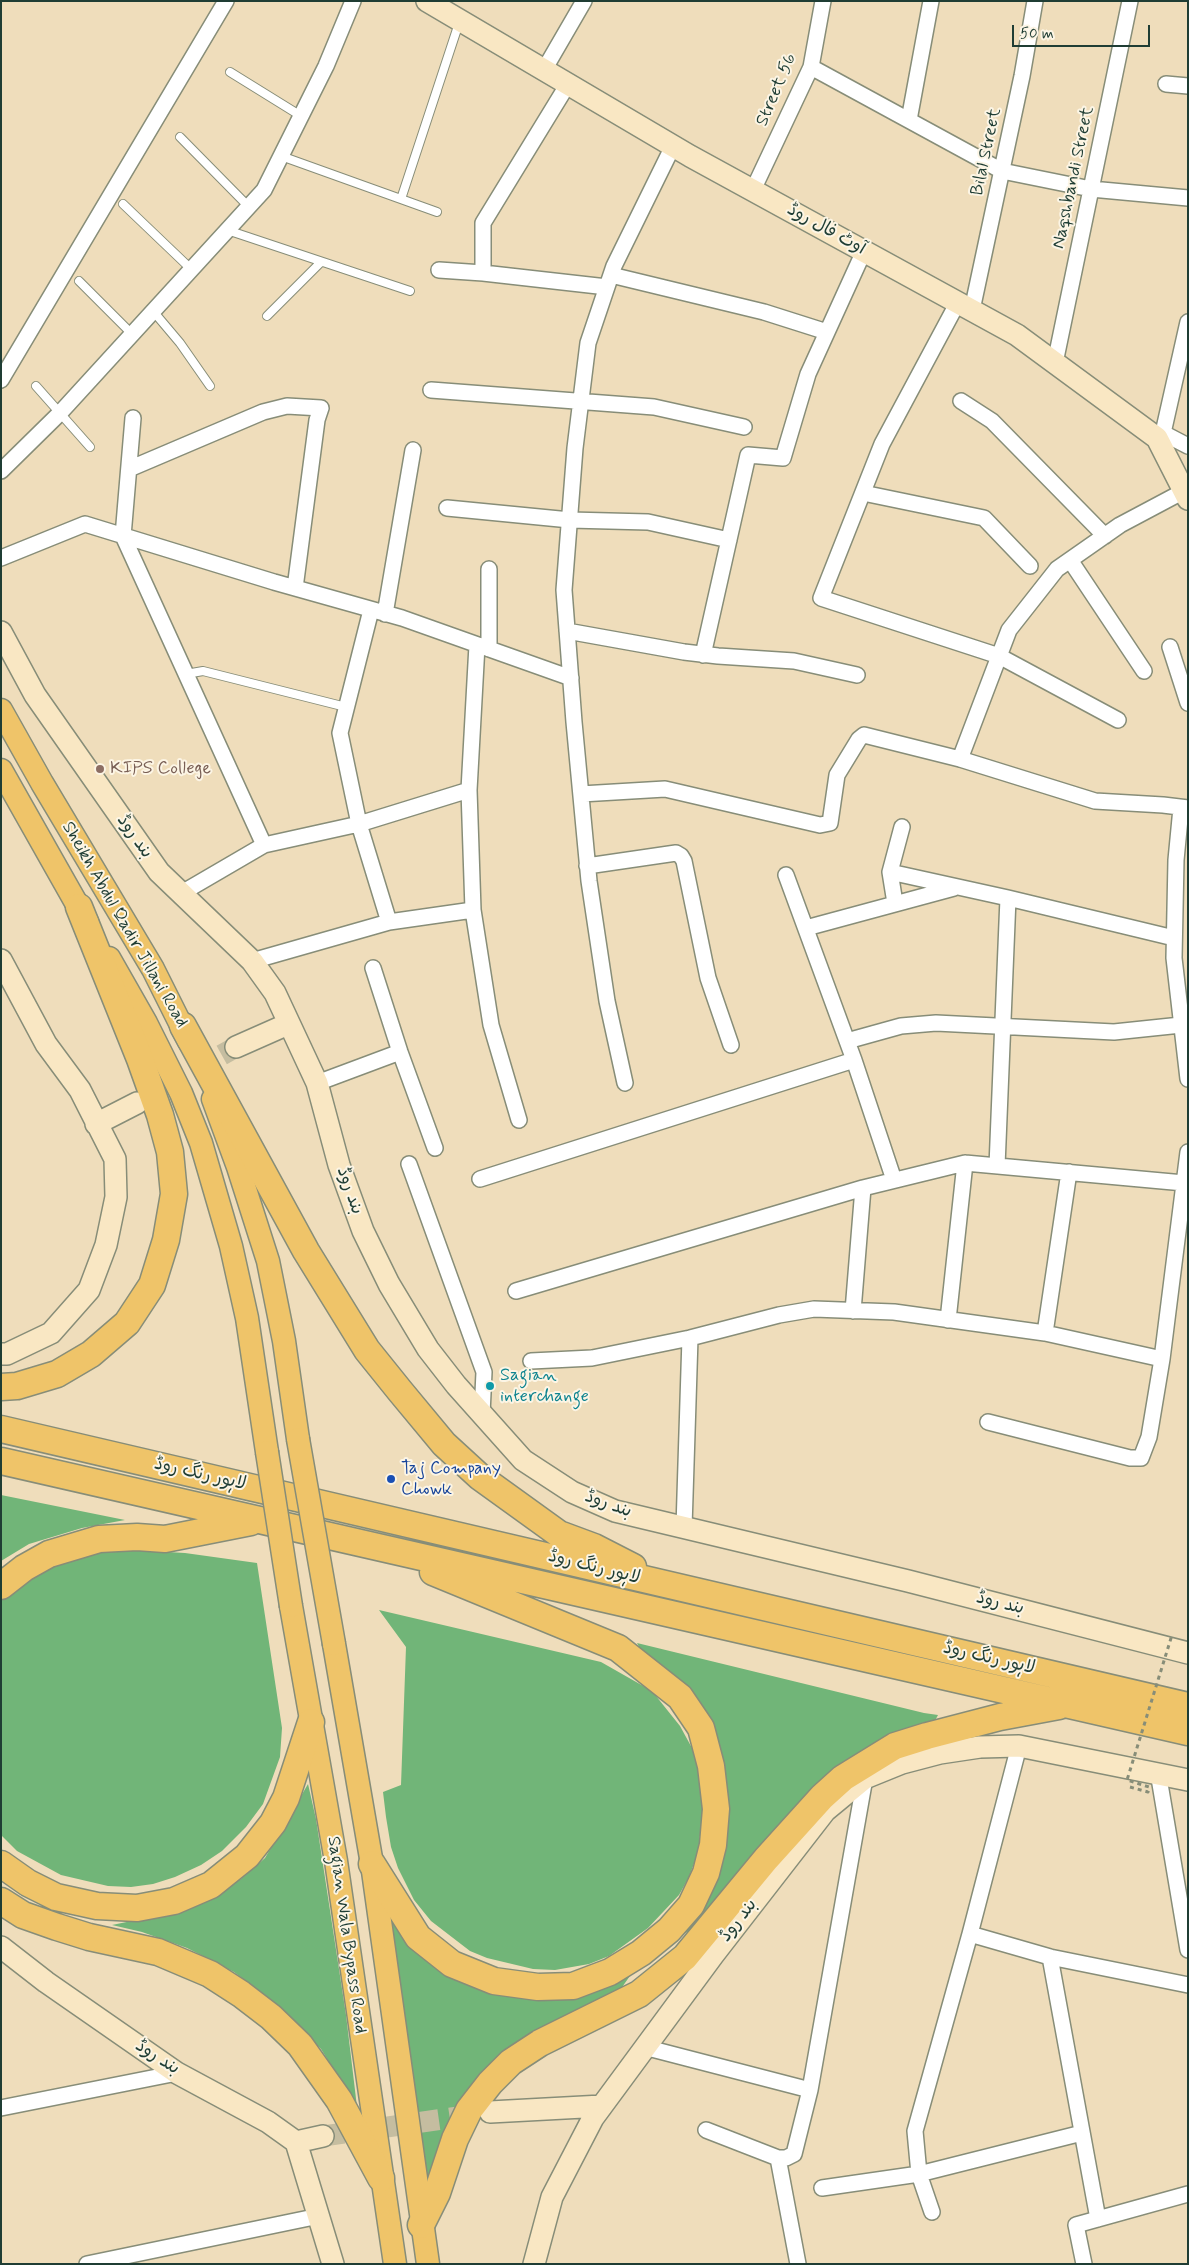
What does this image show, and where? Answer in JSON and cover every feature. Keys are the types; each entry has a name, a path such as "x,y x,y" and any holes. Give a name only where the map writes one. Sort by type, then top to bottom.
{"highway":[{"path":"1,1387 17,1386 57,1374 91,1354 127,1323 152,1285 166,1240 174,1194 170,1152 160,1115 140,1059 79,907"},
{"path":"183,1026 306,1251 344,1314 367,1350 444,1444 480,1477 559,1534 594,1547 672,1587"},
{"name":"لاہور رنگ روڈ","path":"1,1429 1188,1706"},
{"name":"لاہور رنگ روڈ","path":"1,1461 1188,1732"},
{"path":"1,1586 24,1568 49,1554 99,1539 137,1537 165,1539 259,1520"},
{"path":"370,1544 460,1584 587,1634 618,1648 643,1666 680,1697 701,1728 711,1766 716,1809 713,1845 706,1873 690,1905 669,1930 641,1953 610,1972 573,1986 538,1987 494,1981 452,1964 418,1937 372,1864"},
{"path":"421,2225 437,2192 455,2139 469,2110 490,2083 511,2062 540,2043 640,1994 685,1957 766,1859 822,1797 843,1778 895,1746 1000,1717 1070,1704"},
{"path":"1,1864 28,1883 56,1897 97,1906 137,1908 174,1901 212,1885 247,1856 273,1822 292,1780 312,1722"},
{"path":"1,1901 23,1915 57,1927 89,1937 158,1952 210,1974 241,1994 300,2045 339,2100 381,2178"}],"main road":[{"name":"آوٹ فال روڈ","path":"444,9 673,146 1016,335 1160,436 1186,495"},
{"name":"بند روڈ","path":"1,632 35,695 159,872 252,961 275,993 317,1084 339,1165 363,1231 389,1284 428,1349 523,1460 572,1492 615,1511 908,1581 1188,1653"},
{"name":"Sheikh Abdul Qadir Jillani Road","path":"1,710 42,783 153,969 183,1026 238,1167 268,1261 284,1341 298,1439 334,1644"},
{"name":"Sheikh Abdul Qadir Jillani Road","path":"1,770 146,1023 181,1092 201,1143 231,1246 247,1318 291,1606"},
{"path":"1,960 46,1044 80,1090 96,1124 116,1159 116,1197 106,1245 89,1290 51,1333 7,1354 1,1354"},
{"path":"236,1047 288,1024"},
{"path":"96,1124 137,1103"},
{"name":"Sagian Wala Bypass Road","path":"291,1606 336,1861 395,2264"},
{"name":"Sagian Wala Bypass Road","path":"334,1644 372,1864 421,2225 428,2264"},
{"name":"بند روڈ","path":"534,2264 552,2197 593,2118 714,1954 825,1811 865,1778 902,1763 940,1753 980,1747 1019,1746 1158,1772 1188,1780"},
{"name":"بند روڈ","path":"1,1947 46,1982 178,2073 268,2122 296,2142"},
{"path":"490,2112 602,2106"},
{"path":"323,2136 296,2142 333,2264"}],"street":[{"path":"1,380 226,1"},
{"path":"1,471 60,413 264,190 326,66 353,1"},
{"path":"544,70 584,1"},
{"name":"Street 56","path":"753,190 811,67 823,1"},
{"path":"909,120 931,1"},
{"name":"Bilal Street","path":"999,656 821,598 882,444 965,306 1002,171 1022,76 1034,1"},
{"name":"Naqshbandi Street","path":"1055,363 1130,1"},
{"path":"811,67 1002,171 1091,190 1188,198"},
{"path":"483,273 483,223 568,84"},
{"path":"1166,84 1188,86"},
{"path":"625,1083 607,1001 588,866 564,590 588,344 609,281 673,146"},
{"path":"703,654 748,455 783,458 808,374 864,251"},
{"path":"439,270 609,281 764,312 828,332"},
{"path":"1188,322 1160,436 1188,446"},
{"path":"431,390 654,407 744,427"},
{"path":"961,401 992,422 1104,536"},
{"path":"129,469 263,412 287,406 321,408 317,420 295,588"},
{"path":"133,418 123,536 264,845"},
{"path":"389,922 359,824 340,733 346,707 378,612 413,450"},
{"path":"863,493 984,518 1030,566"},
{"path":"960,759 1009,630 1057,569 1104,536 1186,495"},
{"path":"447,508 570,520 648,522 729,540"},
{"path":"1,558 85,524 378,612 571,678"},
{"path":"1070,560 1144,671"},
{"path":"489,569 469,790 473,910 491,1025 519,1120"},
{"path":"567,631 703,654 794,660 857,675"},
{"path":"1170,647 1188,703"},
{"path":"999,656 1118,720"},
{"path":"581,794 666,789 820,825 830,823 837,775 859,739 864,735 960,759 1095,802 1163,805 1185,808 1176,860 1174,938 1181,1025 1188,1079"},
{"path":"180,894 264,845 359,824 469,790"},
{"path":"895,903 890,872 902,827"},
{"path":"588,866 676,853 681,856 684,861 708,978 731,1045"},
{"path":"890,872 1174,938"},
{"path":"786,875 854,1060 894,1180"},
{"path":"806,928 956,887"},
{"path":"997,1166 1008,898"},
{"path":"252,961 389,922 473,910"},
{"path":"372,968 435,1148"},
{"path":"847,1041 901,1026 936,1023 1004,1025 1058,1031 1114,1032 1181,1025"},
{"path":"317,1084 400,1052"},
{"path":"480,1179 854,1060"},
{"path":"988,1422 1130,1458 1141,1458 1149,1437 1162,1359 1188,1152"},
{"path":"948,1320 964,1163"},
{"path":"516,1291 863,1188 964,1163 1184,1183"},
{"path":"409,1164 484,1372 482,1414"},
{"path":"1046,1334 1069,1172"},
{"path":"852,1310 863,1188"},
{"path":"531,1361 592,1358 690,1338 779,1315 814,1309 894,1312 1046,1334 1162,1359"},
{"path":"684,1528 690,1338"},
{"path":"932,2212 919,2174 915,2131 970,1934 1019,1746"},
{"path":"1158,1772 1188,1950"},
{"path":"706,2130 778,2158 786,2158 794,2154 810,2090 865,1778"},
{"path":"970,1934 1050,1957 1188,1985"},
{"path":"1050,1957 1098,2219"},
{"path":"644,2047 810,2090"},
{"path":"1,2108 178,2073"},
{"path":"822,2188 919,2174 1082,2133"},
{"path":"778,2158 798,2264"},
{"path":"1084,2264 1076,2225 1188,2194"},
{"path":"87,2264 318,2216"}],"lane":[{"path":"401,199 444,9"},
{"path":"230,72 301,116"},
{"path":"180,137 249,206"},
{"path":"281,156 437,212"},
{"path":"123,204 191,269"},
{"path":"227,230 410,291"},
{"path":"267,316 321,262"},
{"path":"79,281 132,334"},
{"path":"153,311 180,342 210,386"},
{"path":"36,386 90,447"},
{"path":"186,674 203,671 346,707"}],"path":[{"path":"1130,1787 1148,1792 1149,1787 1127,1780 1172,1636"}],"green space":[{"path":"1,1495 125,1520 82,1528 29,1544 1,1561"},
{"path":"133,1550 185,1553 257,1563 282,1728 280,1757 263,1804 246,1827 222,1851 201,1865 175,1877 153,1884 131,1887 108,1886 61,1875 17,1851 1,1835 1,1601 42,1567 103,1551"},
{"path":"379,1610 601,1662 652,1691 680,1726 692,1748 701,1779 703,1808 698,1853 689,1877 679,1895 648,1928 609,1956 589,1964 555,1970 533,1969 487,1958 470,1951 431,1921 414,1900 398,1868 391,1847 383,1792 401,1785 406,1647"},
{"path":"637,1643 938,1715 927,1736 718,1918 685,1933 691,1905 706,1873 711,1766 653,1674"},
{"path":"308,1784 316,1819 346,2015 357,2107 321,2049 280,2007 234,1972 187,1948 142,1932 112,1925 151,1917 217,1893 241,1879 265,1858"},
{"path":"388,1888 400,1910 494,1981 632,1973 606,2010 490,2083 422,2223 388,1985"}],"tunnel":[{"path":"138,1102 236,1047"},
{"path":"323,2136 479,2114"}],"place":[{"name":"KIPS College","path":"100,769"},
{"name":"Sagian interchange","path":"490,1386"},
{"name":"Taj Company Chowk","path":"391,1479"}]}
